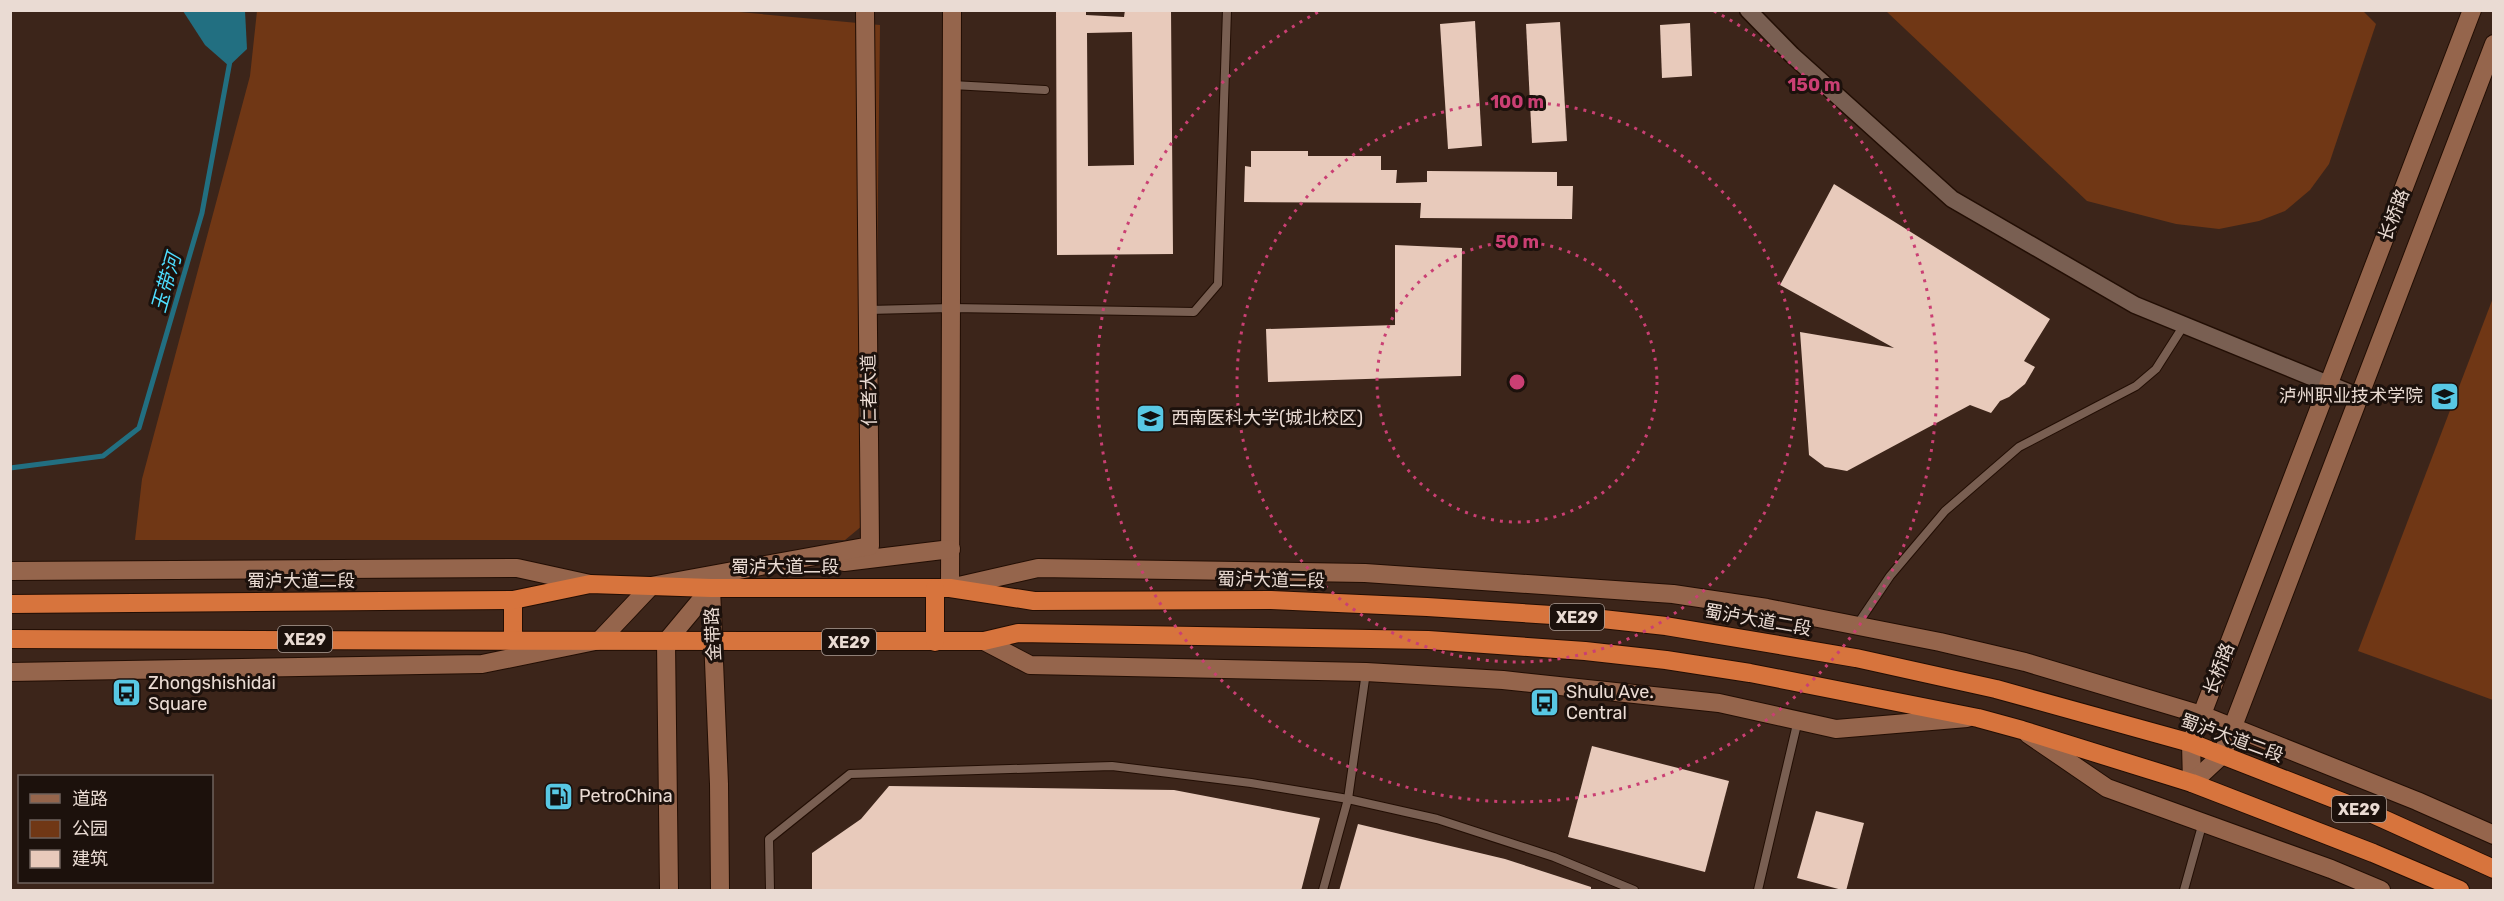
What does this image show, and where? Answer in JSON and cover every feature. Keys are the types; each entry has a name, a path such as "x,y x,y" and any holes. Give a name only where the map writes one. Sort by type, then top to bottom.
{"highway":[{"name":"蜀泸大道二段","path":"10,604 513,600 590,584 711,588 943,588 1034,601 1271,600 1584,617 1666,626 1856,658 2008,693 2191,743 2368,812 2493,869"},
{"path":"935,642 943,588"},
{"path":"513,600 513,639"},
{"name":"XE29","path":"10,639 935,642 984,641 1018,633 1428,640 1585,651 1750,673 1978,718 2022,730 2192,783 2373,853 2460,891"}],"street":[{"name":"仁者大道","path":"651,586 870,546 865,10"},
{"path":"952,10 951,549 943,588 1038,568 1365,573 1673,594 1767,608 2025,662 2202,715 2417,801 2493,835"},
{"path":"1748,10 1792,55 1952,199 2135,305 2360,396"},
{"name":"长桥路","path":"2192,783 2191,743 2472,10"},
{"name":"长桥路","path":"2192,783 2222,755 2493,44"},
{"path":"10,672 482,664 600,640 651,586 951,549"},
{"path":"10,571 517,568 590,584"},
{"name":"金带路","path":"666,642 711,588"},
{"name":"金带路","path":"711,588 719,784 720,891"},
{"path":"984,641 1030,665 1366,672 1503,680 1634,692 1719,703 1836,729 1978,718"},
{"path":"666,642 669,891"},
{"path":"2022,730 2107,788 2331,869 2381,891"}],"lane":[{"path":"868,310 951,308 1194,312 1218,284 1227,10"},
{"path":"952,85 1045,90"},
{"path":"1857,625 1890,576 1945,512 2019,447 2136,386 2156,369 2184,325"},
{"path":"1323,891 1348,799 1366,672"},
{"path":"1758,891 1798,720"},
{"path":"770,891 769,839 850,774 1112,766 1251,783 1348,799 1448,822 1554,857 1634,891"},
{"path":"2184,891 2203,822"}],"green space":[{"path":"717,10 880,25 874,516 845,540 135,540 142,479 250,76 257,11"},
{"path":"2362,10 2376,24 2329,164 2310,190 2285,211 2259,221 2219,229 2176,224 2087,201 1886,11"},
{"path":"2493,298 2494,700 2358,651"}],"water":[{"path":"183,11 245,11 247,49 229,66 205,45"}],"building":[{"path":"1056,10 1086,10 1086,15 1124,17 1125,10 1171,10 1173,254 1057,255","holes":["1132,32 1134,165 1088,166 1087,33"]},
{"path":"1475,21 1482,146 1448,149 1440,24"},
{"path":"1560,22 1567,141 1532,143 1526,24"},
{"path":"1690,23 1692,76 1662,78 1660,25"},
{"path":"1251,151 1308,151 1308,156 1381,156 1381,170 1397,170 1396,183 1427,182 1427,171 1557,172 1557,186 1573,186 1572,219 1420,218 1421,203 1244,202 1245,166 1251,167"},
{"path":"1834,184 2050,319 2024,361 2035,367 2025,384 2000,401 1991,413 1970,405 1847,471 1825,467 1809,455 1800,332 1894,348 1780,285"},
{"path":"1395,245 1462,248 1461,376 1268,382 1266,329 1395,325"},
{"path":"1592,746 1729,781 1705,872 1568,837"},
{"path":"889,786 1174,790 1320,818 1301,891 812,891 812,853 861,819"},
{"path":"1816,811 1864,823 1846,891 1797,878"},
{"path":"1358,824 1505,859 1591,887 1591,891 1339,891"}],"waterway":[{"name":"玉带河","path":"10,468 103,456 139,428 202,213 230,61"}],"place":[{"name":"泸州职业技术学院","path":"2444,396"},
{"name":"西南医科大学(城北校区)","path":"1150,418"},
{"name":"Zhongshishidai Square","path":"127,693"},
{"name":"Shulu Ave. Central","path":"1545,702"},
{"name":"PetroChina","path":"558,796"}]}
